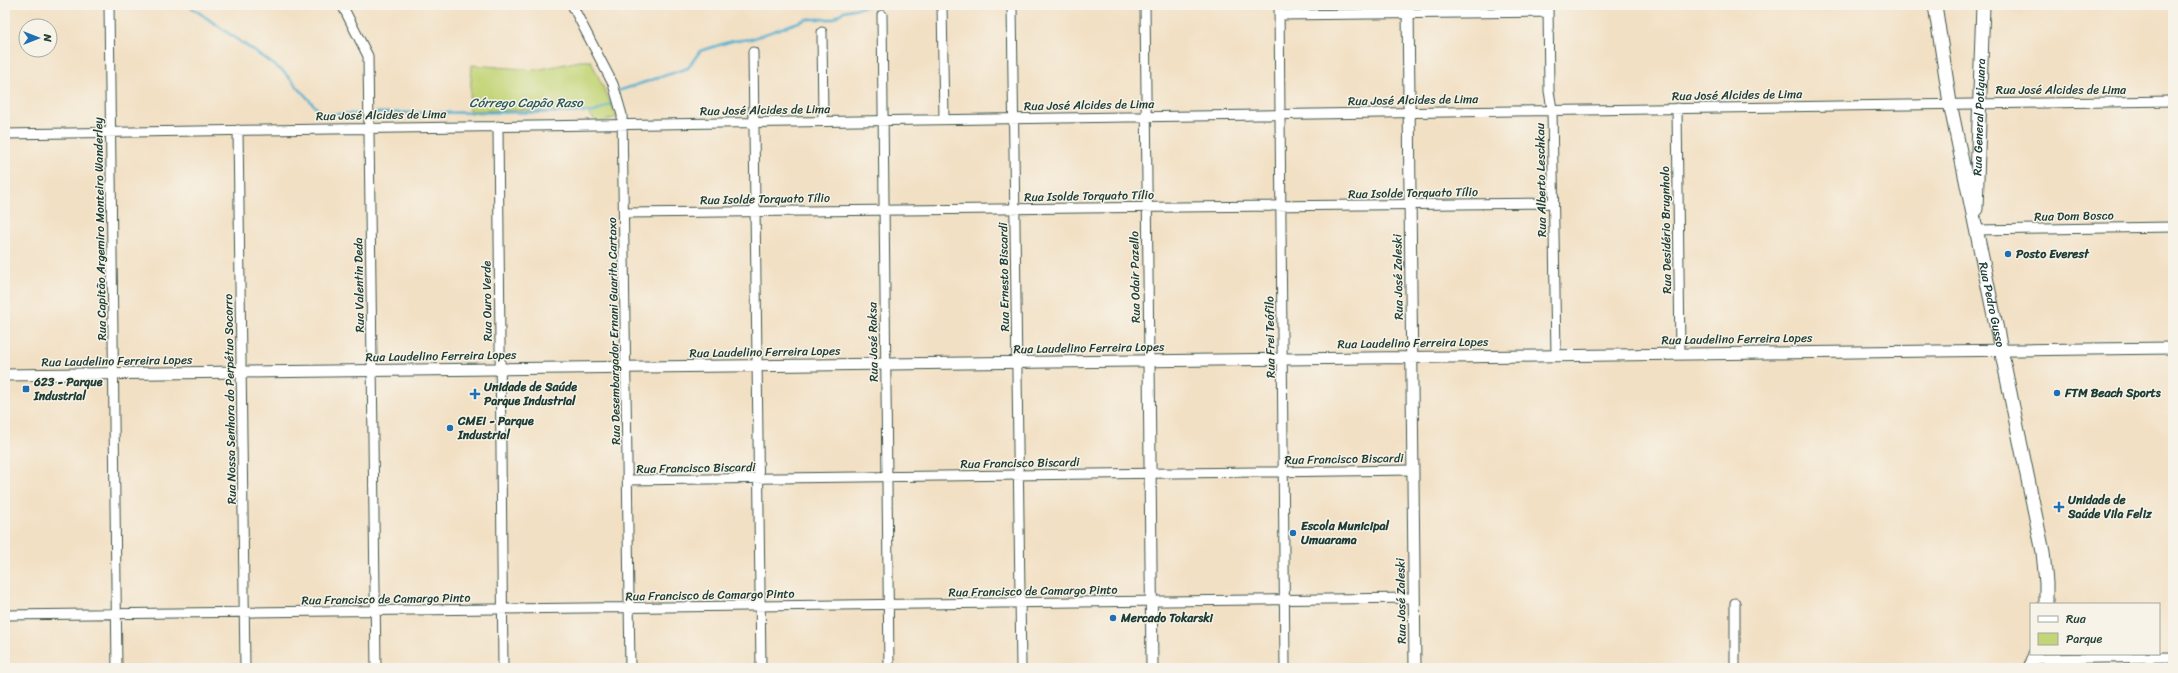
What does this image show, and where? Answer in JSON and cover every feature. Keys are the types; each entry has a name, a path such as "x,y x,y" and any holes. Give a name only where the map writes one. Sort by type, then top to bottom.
{"main road":[{"name":"Rua Pedro Gusso","path":"1935,5 1950,103 2043,552 2046,603"},
{"name":"Rua General Potiguara","path":"1976,230 1983,5"}],"street":[{"name":"Rua Capitão Argemiro Monteiro Wanderley","path":"109,5 117,668"},
{"name":"Rua Valentin Deda","path":"342,5 368,56 376,668"},
{"name":"Rua Desembargador Ernani Guarita Cartaxo","path":"572,5 613,84 620,104 623,124 630,668"},
{"path":"942,5 944,119"},
{"name":"Rua Ernesto Biscardi","path":"1012,5 1021,668"},
{"name":"Rua Odair Pazello","path":"1145,5 1152,668"},
{"name":"Rua Frei Teófilo","path":"1279,5 1285,668"},
{"path":"1279,15 1408,9 1548,8"},
{"name":"Rua Alberto Leschkau","path":"1548,8 1549,91 1552,109 1556,354"},
{"name":"Rua José Zaleski","path":"1408,9 1415,668"},
{"name":"Rua José Raksa","path":"882,15 889,668"},
{"path":"822,32 823,121"},
{"path":"753,52 761,668"},
{"name":"Rua José Alcides de Lima","path":"5,134 238,130 369,124 498,126 1950,103 2173,101"},
{"name":"Rua Desidério Brugnholo","path":"1677,108 1680,353"},
{"name":"Rua Ouro Verde","path":"498,126 503,668"},
{"name":"Rua Nossa Senhora do Perpétuo Socorro","path":"238,130 245,668"},
{"name":"Rua Isolde Torquato Tílio","path":"624,213 1553,204"},
{"name":"Rua Dom Bosco","path":"1976,230 2173,227"},
{"name":"Rua Laudelino Ferreira Lopes","path":"5,375 1556,354 2173,348"},
{"name":"Rua Francisco Biscardi","path":"627,480 1413,470"},
{"name":"Rua Francisco de Camargo Pinto","path":"5,615 1414,598"},
{"path":"1735,604 1736,668"},
{"path":"2032,660 2173,657"}],"green space":[{"path":"580,61 591,61 617,117 598,123 587,112 566,109 469,111 472,65 536,70"}],"waterway":[{"name":"Córrego Capão Raso","path":"188,5 284,72 322,114 366,114"},
{"name":"Córrego Capão Raso","path":"618,91 688,68 700,51 732,41 751,39 807,19 833,19 844,11 872,5"},
{"name":"Córrego Capão Raso","path":"371,113 595,112 613,103 614,100"}],"place":[{"name":"Posto Everest","path":"2008,254"},
{"name":"623 - Parque Industrial","path":"26,389"},
{"name":"FTM Beach Sports","path":"2057,393"},
{"name":"Unidade de Saúde Parque Industrial","path":"475,394"},
{"name":"CMEI - Parque Industrial","path":"450,428"},
{"name":"Unidade de Saúde Vila Feliz","path":"2059,507"},
{"name":"Escola Municipal Umuarama","path":"1293,533"},
{"name":"Mercado Tokarski","path":"1113,618"}]}
